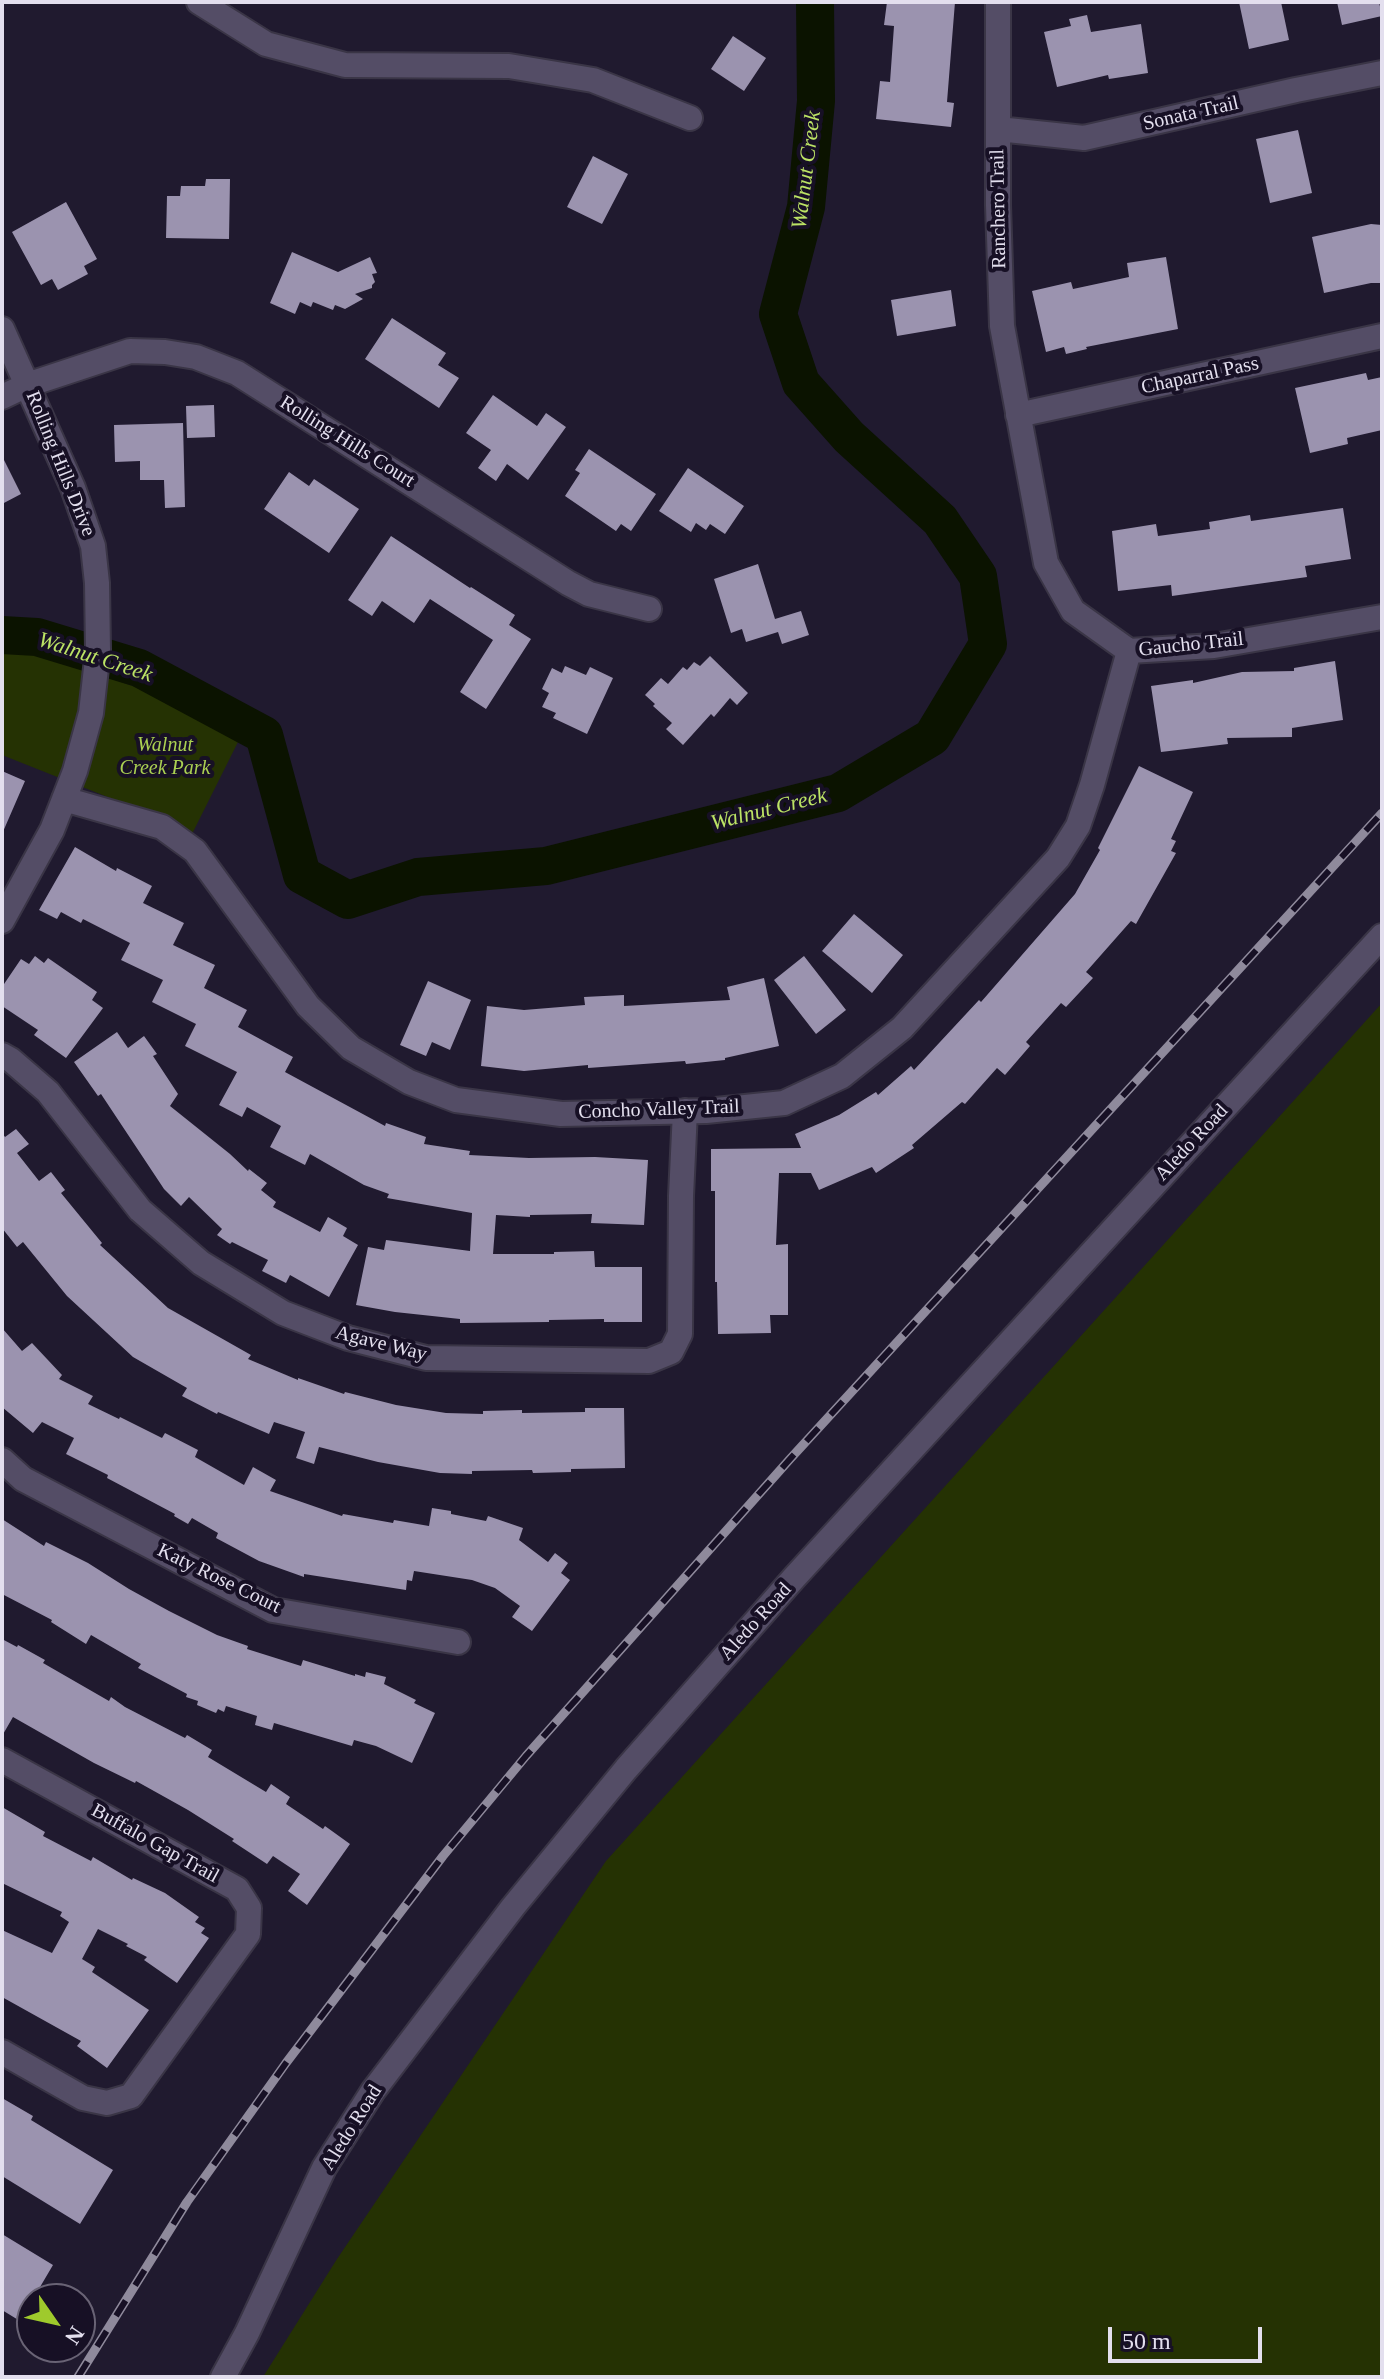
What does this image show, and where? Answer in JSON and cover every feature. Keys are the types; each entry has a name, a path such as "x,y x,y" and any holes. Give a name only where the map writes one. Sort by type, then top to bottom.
{"street":[{"path":"199,2 266,44 345,65 509,66 593,80 690,118"},
{"name":"Ranchero Trail","path":"998,2 998,205 1002,326 1018,415"},
{"name":"Sonata Trail","path":"998,129 1084,138 1382,73"},
{"name":"Rolling Hills Drive","path":"2,329 73,488 93,546 98,650 91,713 75,771 52,830 2,921"},
{"name":"Chaparral Pass","path":"1018,415 1382,336"},
{"name":"Rolling Hills Court","path":"2,397 27,385 130,351 196,357 237,373 568,583 589,594 649,609"},
{"name":"Gaucho Trail","path":"1018,415 1046,563 1073,611 1129,651 1214,646 1382,617"},
{"name":"Concho Valley Trail","path":"64,799 162,827 195,851 308,1006 351,1048 409,1082 456,1100 561,1114 685,1111 784,1103 842,1076 902,1028 1058,858 1078,826 1129,651"},
{"name":"Aledo Road","path":"223,2377 247,2333 324,2168 373,2091 513,1907 626,1769 793,1579 1382,936"},
{"name":"Agave Way","path":"2,1055 48,1092 140,1210 201,1263 283,1313 348,1338 426,1358 649,1361 671,1352 680,1334 685,1111"},
{"name":"Katy Rose Court","path":"2,1460 23,1479 273,1610 458,1642"},
{"name":"Buffalo Gap Trail","path":"2,1760 237,1889 249,1908 248,1934 131,2096 107,2103 83,2098 2,2052"}],"green space":[{"name":"Walnut Creek Park","path":"2,648 32,651 188,705 242,734 192,834 178,825 2,755"},
{"path":"1382,1003 1382,2377 263,2377 337,2259 606,1861"}],"building":[{"path":"887,2 955,2 947,102 954,103 951,127 876,119 880,81 890,82 894,26 884,25"},
{"path":"1239,2 1281,2 1289,40 1249,49"},
{"path":"1337,2 1379,2 1382,16 1342,25"},
{"path":"1087,15 1091,32 1141,24 1148,73 1109,79 1108,75 1057,87 1044,32 1071,26 1069,19"},
{"path":"733,36 766,58 744,91 711,69"},
{"path":"1298,130 1312,193 1270,203 1256,139"},
{"path":"593,156 628,174 602,224 567,207"},
{"path":"206,179 230,179 229,239 166,238 167,196 180,196 181,186 205,186"},
{"path":"66,202 97,259 84,266 88,274 58,290 52,279 41,285 12,232"},
{"path":"1371,224 1382,225 1382,283 1324,293 1312,237"},
{"path":"292,252 338,272 370,257 377,273 372,274 375,282 372,288 355,294 363,299 345,309 335,305 333,310 313,302 311,307 300,302 295,314 270,303"},
{"path":"1166,257 1178,329 1086,347 1066,354 1064,347 1046,352 1032,291 1071,282 1073,289 1129,277 1127,263"},
{"path":"951,290 956,326 897,336 891,300"},
{"path":"392,318 446,353 438,365 459,378 439,408 365,359"},
{"path":"1366,373 1368,380 1382,377 1382,430 1347,438 1348,444 1310,453 1295,388"},
{"path":"493,395 537,426 546,413 566,427 528,480 507,464 496,481 478,468 491,450 466,433"},
{"path":"214,405 215,437 187,438 186,406"},
{"path":"183,423 185,507 165,508 164,480 140,480 140,461 115,462 114,425"},
{"path":"589,449 656,494 631,531 621,524 616,531 565,496 580,473 575,470"},
{"path":"2,456 21,494 2,504"},
{"path":"688,468 744,506 725,534 710,524 706,530 696,523 691,532 659,511"},
{"path":"289,472 309,486 314,479 359,509 329,553 264,509"},
{"path":"1343,508 1351,559 1305,566 1307,577 1172,596 1171,585 1118,591 1112,531 1156,524 1158,536 1210,529 1209,522 1250,515 1251,521"},
{"path":"391,536 515,615 509,625 531,639 486,709 460,692 493,640 430,599 414,623 382,601 372,616 348,600"},
{"path":"758,564 775,619 801,611 809,635 782,644 778,632 746,642 742,629 731,633 714,579"},
{"path":"710,656 748,693 737,705 730,698 683,745 666,729 672,723 645,695 661,678 668,684 683,667 687,670 694,662 700,666"},
{"path":"1335,661 1343,720 1292,728 1292,737 1227,738 1228,744 1161,752 1151,686 1193,680 1193,683 1242,672 1294,671 1294,668"},
{"path":"565,666 586,675 590,667 613,678 587,734 553,718 556,713 542,707 549,693 542,689 552,668 562,673"},
{"path":"1139,766 1193,792 1171,839 1176,841 1171,851 1176,853 1136,924 1131,921 1086,972 1093,978 1066,1007 1061,1003 1026,1042 1030,1046 1005,1075 997,1068 965,1104 962,1102 912,1145 914,1148 876,1173 872,1167 819,1190 811,1173 779,1173 776,1245 788,1244 788,1315 770,1315 771,1333 718,1334 715,1191 711,1191 711,1149 801,1148 795,1134 839,1115 876,1092 878,1095 911,1066 914,1070 979,1000 981,1002 1075,894 1100,850 1098,848"},
{"path":"2,771 25,781 2,834"},
{"path":"75,847 116,871 117,868 152,886 143,903 184,923 173,945 215,965 204,988 247,1010 238,1027 293,1057 285,1072 385,1126 386,1123 426,1137 424,1144 470,1151 469,1155 648,1160 644,1225 591,1223 592,1214 496,1215 493,1254 594,1251 595,1267 642,1267 642,1322 604,1322 604,1319 460,1323 460,1319 356,1305 368,1247 384,1250 386,1240 470,1251 472,1213 387,1198 389,1194 364,1185 310,1154 305,1165 270,1147 281,1126 247,1107 242,1117 219,1105 237,1072 185,1046 196,1024 152,1002 163,980 121,960 130,943 83,919 81,923 61,912 57,919 39,910"},
{"path":"854,914 903,955 872,993 822,951"},
{"path":"35,956 44,963 48,958 97,992 92,1000 103,1008 66,1058 34,1035 38,1030 2,1006 2,987 21,959 29,964"},
{"path":"804,956 846,1010 816,1034 774,980"},
{"path":"764,978 779,1046 725,1060 686,1064 685,1061 588,1068 588,1065 524,1071 481,1066 487,1006 524,1010 585,1005 584,997 624,995 624,1006 730,1000 727,987"},
{"path":"428,981 471,1000 450,1050 432,1042 426,1056 400,1045"},
{"path":"117,1032 128,1048 144,1036 178,1094 170,1106 248,1171 267,1183 261,1190 276,1202 273,1207 320,1232 328,1217 347,1228 343,1236 358,1245 329,1297 290,1275 286,1283 262,1271 268,1260 232,1242 230,1244 217,1235 222,1229 189,1197 181,1206 164,1189 101,1094 98,1096 74,1062"},
{"path":"16,1129 29,1144 17,1153 39,1181 51,1172 65,1190 61,1193 102,1243 100,1245 168,1308 251,1355 248,1359 298,1380 344,1394 446,1413 483,1414 483,1411 522,1410 522,1413 585,1412 585,1408 624,1408 625,1468 571,1469 571,1472 440,1473 319,1447 314,1464 296,1458 305,1432 274,1422 269,1434 217,1414 182,1396 187,1388 133,1357 67,1296 23,1242 17,1247 2,1228 2,1133 5,1137"},
{"path":"2,1328 22,1351 32,1343 62,1375 59,1379 93,1396 88,1404 162,1438 165,1433 198,1450 195,1457 244,1485 253,1467 276,1480 270,1491 342,1516 429,1526 432,1508 486,1521 488,1516 523,1528 519,1540 548,1562 555,1553 568,1563 561,1573 570,1580 532,1631 512,1617 520,1606 495,1588 472,1580 414,1571 412,1581 407,1580 406,1590 304,1574 304,1577 259,1561 216,1538 218,1533 192,1518 188,1524 107,1478 108,1475 66,1454 74,1438 42,1422 33,1433 2,1407"},
{"path":"2,1519 44,1546 46,1542 88,1563 169,1611 217,1635 248,1646 247,1649 301,1666 303,1660 355,1676 365,1677 366,1672 386,1677 384,1684 435,1713 412,1763 376,1746 354,1740 352,1746 274,1723 272,1730 255,1725 257,1716 226,1706 224,1712 218,1709 216,1713 197,1705 198,1701 138,1668 141,1664 91,1635 86,1644 52,1620 2,1594"},
{"path":"2,1639 45,1660 43,1663 109,1701 111,1697 185,1738 187,1735 212,1750 208,1757 266,1792 271,1784 290,1797 286,1804 350,1844 307,1905 288,1891 300,1874 273,1856 267,1864 188,1810 136,1781 94,1763 13,1717 2,1736"},
{"path":"2,1807 45,1832 43,1836 165,1893 199,1917 195,1922 205,1928 201,1933 209,1938 177,1983 144,1960 147,1957 126,1946 128,1944 98,1929 82,1959 95,1967 92,1972 149,2010 107,2068 77,2046 81,2041 2,1997 2,1930 52,1953 69,1922 60,1916 62,1912 2,1883"},
{"path":"2,2098 33,2116 31,2120 113,2170 80,2224 2,2176"},
{"path":"2,2234 53,2265 42,2283 16,2283 16,2319 2,2310"}],"waterway":[{"name":"Walnut Creek","path":"2,635 37,637 139,668 264,735 302,875 348,900 418,877 546,866 838,793 932,737 988,644 978,576 940,520 849,437 801,383 778,314 806,207 816,101 815,2"}],"railway":[{"path":"78,2377 187,2202 286,2063 443,1856 526,1756 790,1459 1382,813"}]}
